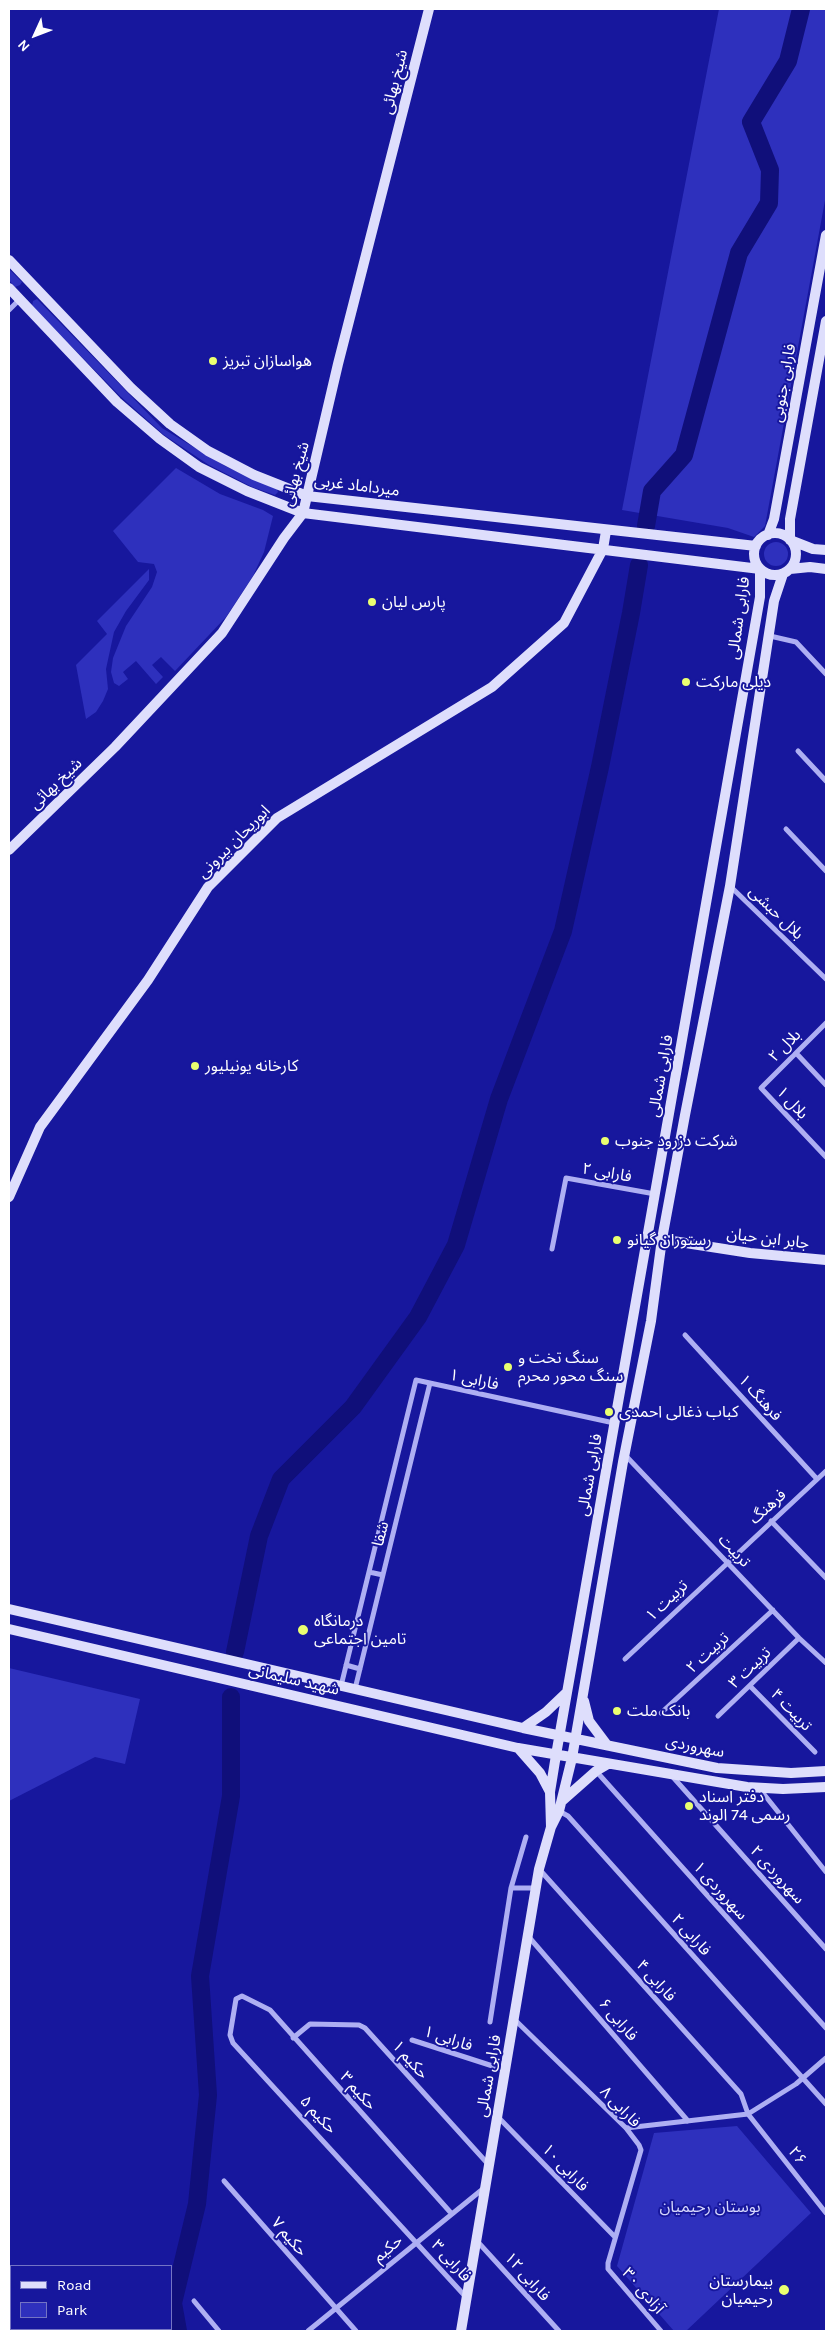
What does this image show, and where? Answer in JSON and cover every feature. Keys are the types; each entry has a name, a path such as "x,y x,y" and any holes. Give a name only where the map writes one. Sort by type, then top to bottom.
{"street":[{"name":"شیخ بهائی","path":"9,850 116,747 222,633 303,512 338,364 429,9"},
{"name":"فارابی جنوبی","path":"768,535 774,519 826,235"},
{"name":"میرداماد غربی","path":"9,260 132,388 170,424 208,451 254,475 308,496 606,531 756,546"},
{"name":"میرداماد غربی","path":"9,288 118,402 160,439 199,467 247,491 303,512 760,569"},
{"path":"9,310 20,299"},
{"name":"فارابی جنوبی","path":"790,540 790,519 826,321"},
{"name":"ابوریحان بیرونی","path":"9,1197 40,1127 148,980 208,887 276,818 492,687 564,622 603,549 606,531"},
{"path":"826,550 813,549 780,534 768,535 756,546 755,558 760,569 771,574 810,567 826,569"},
{"path":"786,572 796,558 796,552 790,540"},
{"name":"فارابی شمالی","path":"550,1827 550,1792 559,1736 760,597 760,569"},
{"name":"فارابی شمالی","path":"460,2331 506,2071 539,1869 550,1827 561,1806 572,1758 624,1454 651,1321 662,1239 730,886 774,602 786,572"},
{"path":"770,636 796,642 826,674"},
{"path":"798,750 826,781"},
{"path":"786,829 826,871"},
{"name":"بلال حبشی","path":"730,886 826,979"},
{"name":"بلال ۲","path":"761,1088 826,1023"},
{"path":"796,1053 826,1085"},
{"name":"بلال ۱","path":"761,1088 826,1157"},
{"name":"فارابی ۲","path":"552,1249 566,1178 656,1194"},
{"name":"جابر ابن حیان","path":"648,1237 750,1253 826,1260"},
{"name":"فرهنگ ۱","path":"685,1335 817,1479"},
{"name":"فارابی ۱","path":"416,1380 614,1423"},
{"name":"شفا","path":"341,1687 416,1380"},
{"name":"شفا","path":"355,1690 430,1383"},
{"name":"تربیت","path":"624,1454 799,1638 826,1663"},
{"name":"فرهنگ","path":"727,1562 826,1471"},
{"path":"771,1521 826,1578"},
{"name":"تربیت ۱","path":"625,1659 727,1562"},
{"path":"369,1572 383,1576"},
{"name":"شهید سلیمانی","path":"9,1609 559,1736"},
{"name":"تربیت ۲","path":"661,1714 772,1610"},
{"name":"شهید سلیمانی","path":"9,1629 518,1748 572,1758"},
{"name":"تربیت ۳","path":"718,1716 799,1638"},
{"path":"346,1665 360,1669"},
{"path":"570,1679 573,1686 577,1687 584,1684"},
{"name":"تربیت ۴","path":"750,1686 815,1752"},
{"path":"522,1728 546,1712 567,1692"},
{"path":"582,1695 589,1721 607,1745"},
{"name":"سهروردی","path":"559,1736 718,1768 791,1773 826,1772"},
{"path":"518,1748 540,1773 550,1792"},
{"name":"سهروردی","path":"572,1758 759,1787 826,1787"},
{"path":"561,1806 596,1771 608,1764"},
{"name":"سهروردی ۱","path":"596,1771 826,2028"},
{"name":"سهروردی ۲","path":"669,1773 826,1949"},
{"path":"759,1787 826,1872"},
{"name":"فارابی ۲","path":"561,1806 826,2104"},
{"path":"490,2022 511,1888 526,1837"},
{"name":"فارابی ۴","path":"539,1869 741,2094 748,2114"},
{"path":"511,1888 536,1888"},
{"name":"فارابی ۶","path":"528,1936 688,2121"},
{"name":"حکیم ۳","path":"239,1996 270,2010 451,2214"},
{"name":"حکیم ۵","path":"239,1996 236,1999 230,2035 234,2043 417,2241"},
{"name":"فارابی ۸","path":"514,2019 626,2128 641,2150 615,2238"},
{"name":"حکیم ۱","path":"293,2038 310,2024 359,2026 365,2028 488,2165"},
{"name":"فارابی ۱","path":"412,2040 506,2071"},
{"path":"626,2128 748,2114 803,2077 826,2058"},
{"name":"۲۶","path":"748,2114 826,2213"},
{"name":"فارابی ۱۰","path":"498,2117 615,2238"},
{"name":"حکیم ۷","path":"224,2181 356,2331"},
{"name":"حکیم","path":"308,2331 484,2187"},
{"name":"آزادی ۳۰","path":"615,2238 608,2269 661,2331"},
{"name":"فارابی ۱۲","path":"477,2240 559,2331"},
{"name":"فارابی ۳","path":"417,2241 466,2298"},
{"path":"194,2301 219,2331"}],"green space":[{"path":"719,9 826,9 826,195 765,526 754,537 728,528 622,510"},
{"path":"9,269 22,282 20,285 15,287 9,280"},
{"path":"37,299 162,428 225,466 277,489 278,492 275,495 252,487 209,465 164,435 120,396 32,306 33,301"},
{"path":"176,468 220,494 263,510 273,516 264,552 253,576 226,617 175,671 161,657 152,665 163,677 156,684 136,661 123,672 128,679 119,686 114,683 111,672 113,658 126,626 152,587 157,572 154,564 138,562 113,531"},
{"path":"776,542 785,545 788,554 785,563 776,566 767,563 764,554 767,545"},
{"path":"149,569 149,580 126,611 114,632 106,669 108,689 103,701 96,712 86,719 76,665 107,634 97,621"},
{"path":"9,1668 140,1699 125,1764 95,1757 9,1801"},
{"name":"بوستان رحیمیان","path":"737,2126 811,2213 686,2331 674,2331 617,2266 654,2133"}],"waterway":[{"path":"646,526 652,491 684,455 739,253 769,203 770,170 751,122 788,61 801,9"},
{"path":"235,1652 259,1536 281,1479 353,1407 418,1317 456,1245 499,1099 563,931 600,767 639,565"},
{"path":"178,2331 173,2303 197,2204 208,2095 200,1976 231,1796 231,1697"}],"place":[{"name":"هواسازان تبریز","path":"213,361"},
{"name":"پارس لیان","path":"372,602"},
{"name":"دیلی مارکت","path":"686,682"},
{"name":"کارخانه یونیلیور","path":"195,1066"},
{"name":"شرکت دزرود جنوب","path":"605,1141"},
{"name":"رستوران گیانو","path":"617,1240"},
{"name":"سنگ تخت و سنگ محور محرم","path":"508,1367"},
{"name":"کباب ذغالی احمدی","path":"609,1412"},
{"name":"درمانگاه تامین اجتماعی","path":"303,1630"},
{"name":"بانک ملت","path":"617,1711"},
{"name":"دفتر اسناد رسمی 74 الوند","path":"689,1806"},
{"name":"بیمارستان رحیمیان","path":"784,2290"}]}
